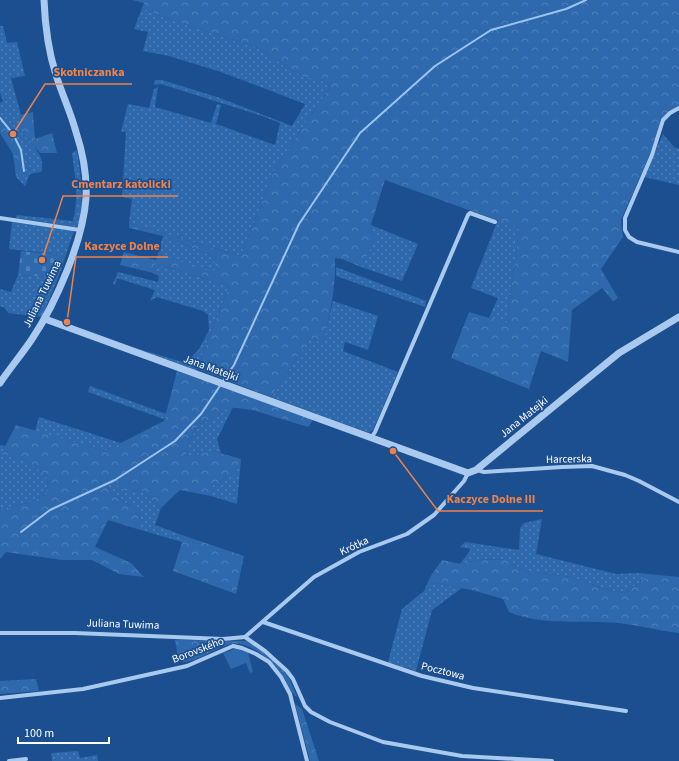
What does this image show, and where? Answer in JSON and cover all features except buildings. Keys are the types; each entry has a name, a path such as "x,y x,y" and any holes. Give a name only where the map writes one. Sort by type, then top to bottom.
{"street":[{"name":"Juliana Tuwima","path":"0,383 32,339 44,319 66,271 84,215 86,196 84,160 51,59 46,28 44,0"},
{"path":"679,108 670,113 663,120 652,155 625,218 625,230 629,237 637,242 679,252"},
{"path":"371,438 397,383 468,215 470,213 496,222"},
{"path":"0,218 80,230"},
{"name":"Jana Matejki","path":"44,319 468,473 476,470 620,353 679,317"},
{"name":"Harcerska","path":"476,470 484,472 592,466 625,475 679,502"},
{"name":"Krótka","path":"245,637 314,577 359,552 407,534 434,515 464,481 468,473"},
{"name":"Pocztowa","path":"263,622 422,676 473,688 626,711"},
{"name":"Juliana Tuwima","path":"0,633 75,633 223,639 245,637"},
{"path":"245,637 265,651 287,671 293,679 305,706 311,712 330,722 383,742 462,756 552,761"},
{"name":"Borovského","path":"0,698 83,689 187,666 233,646 256,654 270,662 281,677 290,694 307,761"},
{"path":"9,761 26,759"}],"green space":[{"path":"132,0 679,0 679,105 661,120 650,154 621,220 623,237 601,269 618,298 613,301 602,288 572,310 568,362 541,351 529,389 451,358 469,312 507,323 519,228 385,180 370,228 375,239 361,267 342,259 335,258 335,280 323,343 310,338 271,397 197,369 229,286 155,264 153,273 120,265 124,252 156,260 158,254 212,272 217,267 210,255 163,236 129,228 129,223 241,256 275,168 330,87 316,77 305,78 254,46 171,20 142,8 144,3"},
{"path":"142,8 171,20 254,46 305,78 316,77 330,87 275,168 241,256 129,223 132,199 122,197 126,132 121,132 128,104 149,108 154,89 158,87 155,107 211,123 217,104 221,105 216,124 275,145 280,123 161,84 154,85 155,80 162,80 220,98 292,126 305,104 221,72 169,56 143,51 148,32 134,29"},
{"path":"0,26 3,26 7,43 17,42 25,76 11,78 21,115 18,128 36,148 42,160 41,172 30,174 25,186 16,177 25,173 13,138 6,127 2,123 0,124 0,103 3,101 0,93"},
{"path":"33,112 35,139 52,133 57,153 40,153 18,128 21,115"},
{"path":"2,123 13,134 22,151 25,163 25,174 16,177 13,154 0,133 0,124"},
{"path":"663,134 674,147 679,149 679,185 644,177"},
{"path":"77,150 81,188 81,216 79,225 76,227 16,218 17,215 73,221 76,195 72,153"},
{"path":"498,220 519,228 507,323 489,318 498,298 471,288"},
{"path":"12,222 74,231 66,255 9,249"},
{"path":"371,225 418,244 402,281 361,267 375,239 370,228"},
{"path":"163,236 210,255 218,266 212,273 158,254"},
{"path":"21,251 66,255 58,278 18,275"},
{"path":"155,264 229,286 196,371 132,347 186,363 199,349 209,330 208,315 203,311 157,297 150,301 155,290 117,278 115,285 113,284 118,272 158,282 159,276 153,273"},
{"path":"336,267 426,301 425,307 336,276"},
{"path":"18,275 58,278 42,317 8,313 5,308 0,306 0,289 11,292"},
{"path":"333,301 378,316 368,350 345,342 343,351 398,372 373,430 369,433 271,397 310,338 323,343"},
{"path":"177,371 313,420 308,427 252,410 229,407 196,428 187,448 186,460 199,454 213,451 241,459 235,474 211,485 211,496 180,490 161,508 142,491 124,490 107,477 109,492 139,511 140,522 134,528 108,520 95,547 131,563 144,577 119,574 92,560 62,560 6,552 0,559 0,509 28,503 47,494 48,479 37,468 22,460 1,454 16,425 105,451 164,421"},
{"path":"90,386 166,414 164,419 88,392"},
{"path":"229,407 233,407 217,439 221,453 213,451 186,461 187,448 196,428"},
{"path":"39,417 121,443 105,451 35,431"},
{"path":"0,445 6,446 2,454 27,462 37,468 48,479 47,494 28,503 0,509"},
{"path":"241,459 237,504 211,496 211,485 235,474"},
{"path":"107,477 124,490 142,491 161,508 155,525 182,535 182,542 134,528 140,522 139,511 109,492"},
{"path":"542,519 536,554 616,574 638,573 644,579 625,593 609,590 571,577 526,571 504,559 479,560 460,564 471,549 460,547 465,542 519,550 520,528 524,523"},
{"path":"182,535 244,556 236,594 173,571 182,542"},
{"path":"504,559 526,571 571,577 609,590 625,593 644,579 638,573 679,577 679,633 618,623 563,622 535,619 509,612 503,599 472,590 428,582 442,560 461,564 479,560"},
{"path":"428,582 462,588 432,610 416,671 388,662 402,609 424,591"},
{"path":"175,640 247,641 262,651 285,671 297,697 281,673 269,660 254,649 239,644 231,644 199,658 186,662 179,662"},
{"path":"238,648 248,652 253,672 250,673 246,663 231,669 223,653"},
{"path":"36,679 39,691 0,694 0,681"},
{"path":"295,704 302,709 319,761 310,761"},
{"path":"78,751 80,758 97,755 98,761 52,761 51,753"}],"waterway":[{"path":"21,532 50,510 115,480 175,441 201,414 234,365 299,224 360,133 435,66 491,30 566,9 586,0"},
{"path":"0,118 13,134 21,150 24,171"}],"place":[{"name":"Skotniczanka","path":"13,134"},
{"name":"Cmentarz katolicki","path":"42,260"},
{"name":"Kaczyce Dolne","path":"67,322"},
{"name":"Kaczyce Dolne III","path":"393,451"}]}
